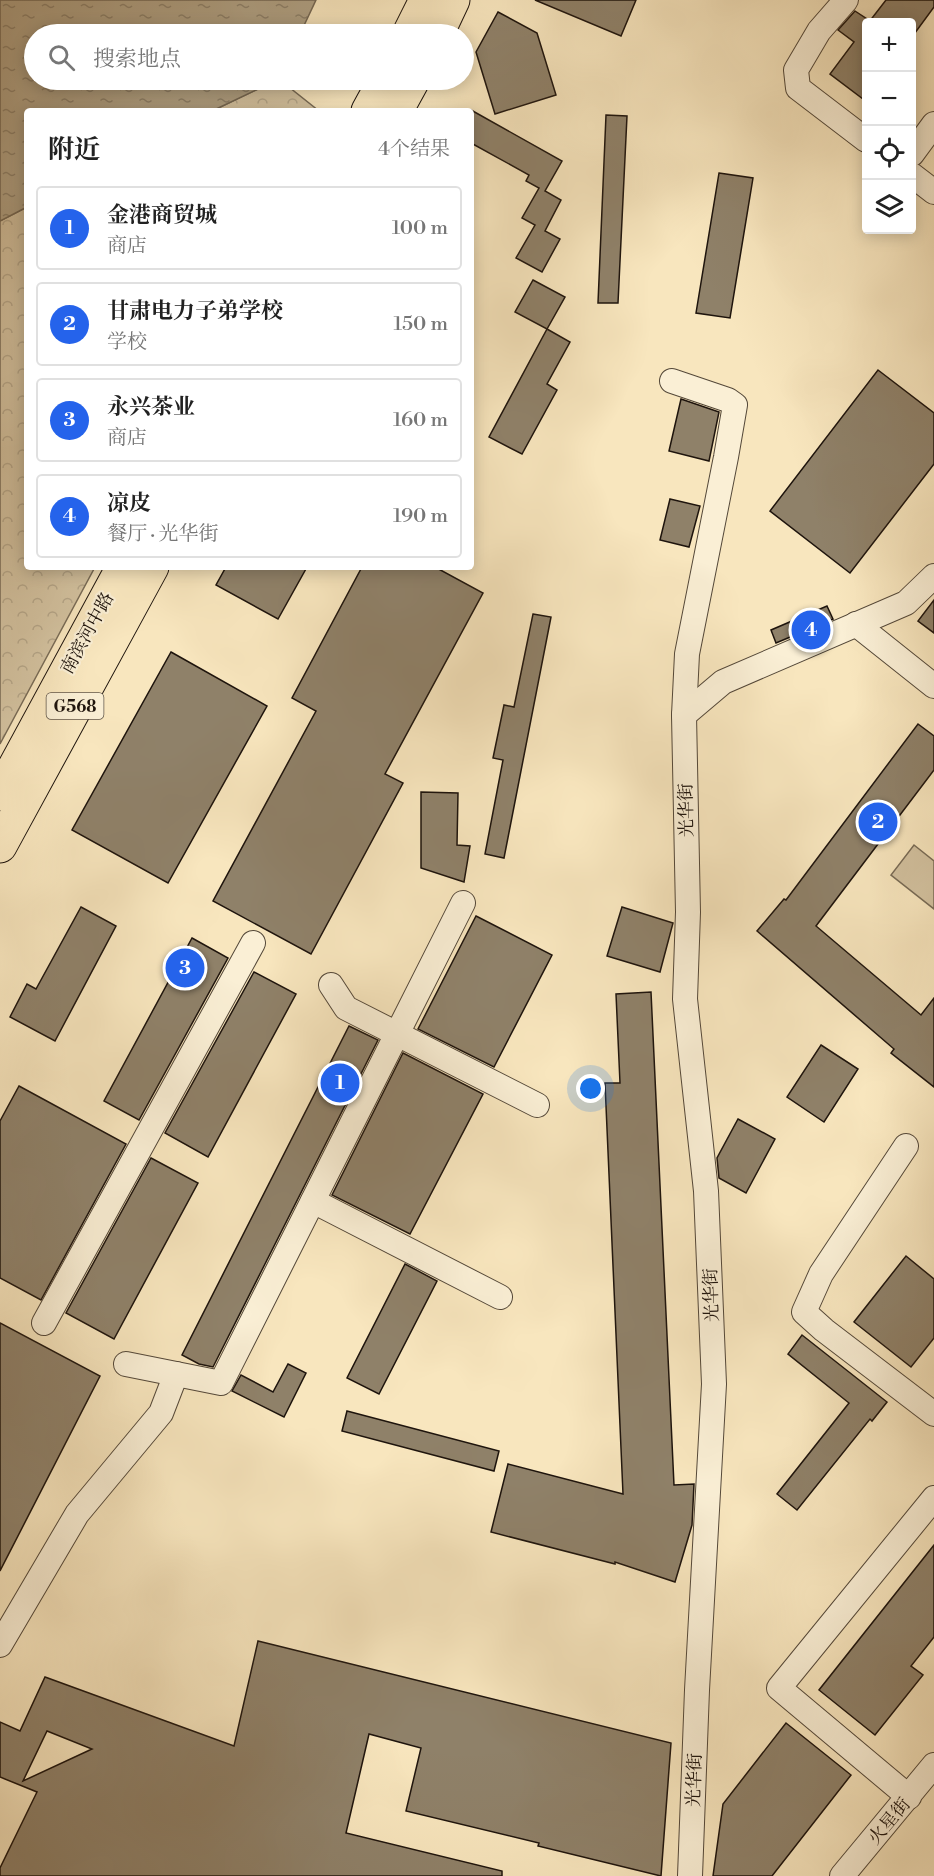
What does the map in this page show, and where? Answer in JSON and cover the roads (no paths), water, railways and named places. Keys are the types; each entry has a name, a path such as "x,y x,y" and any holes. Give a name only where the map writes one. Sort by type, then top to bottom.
{"highway":[{"path":"414,24 426,0"},
{"path":"442,24 453,0"},
{"path":"370,108 380,90"},
{"path":"398,108 408,90"},
{"name":"南滨河中路","path":"0,794 121,570"},
{"name":"南滨河中路","path":"0,846 150,570"}],"street":[{"path":"846,0 819,31 796,70 798,88 862,136"},
{"path":"916,149 934,124"},
{"path":"916,178 934,192"},
{"name":"光华街","path":"672,381 728,400 735,405 687,654 684,715 688,912 685,999 706,1191 714,1384 697,1690 690,1876"},
{"path":"684,715 723,682 906,603 934,576"},
{"path":"856,624 934,686"},
{"path":"126,1364 221,1383 463,903"},
{"path":"44,1323 254,943"},
{"path":"331,984 346,1008 537,1105"},
{"path":"906,1146 821,1274 804,1312 824,1330 934,1414"},
{"path":"313,1201 500,1297"},
{"path":"0,1646 77,1514 161,1413 176,1374"},
{"path":"909,1797 779,1688 934,1498"},
{"name":"火星街","path":"842,1876 934,1765"}],"water":[{"path":"0,0 316,0 305,24 24,24 24,90 256,90 218,108 24,108 24,209 0,221"}],"place":[{"name":"凉皮","path":"811,630"},
{"name":"甘肃电力子弟学校","path":"878,822"},
{"name":"永兴茶业","path":"185,968"},
{"name":"金港商贸城","path":"340,1083"}]}
